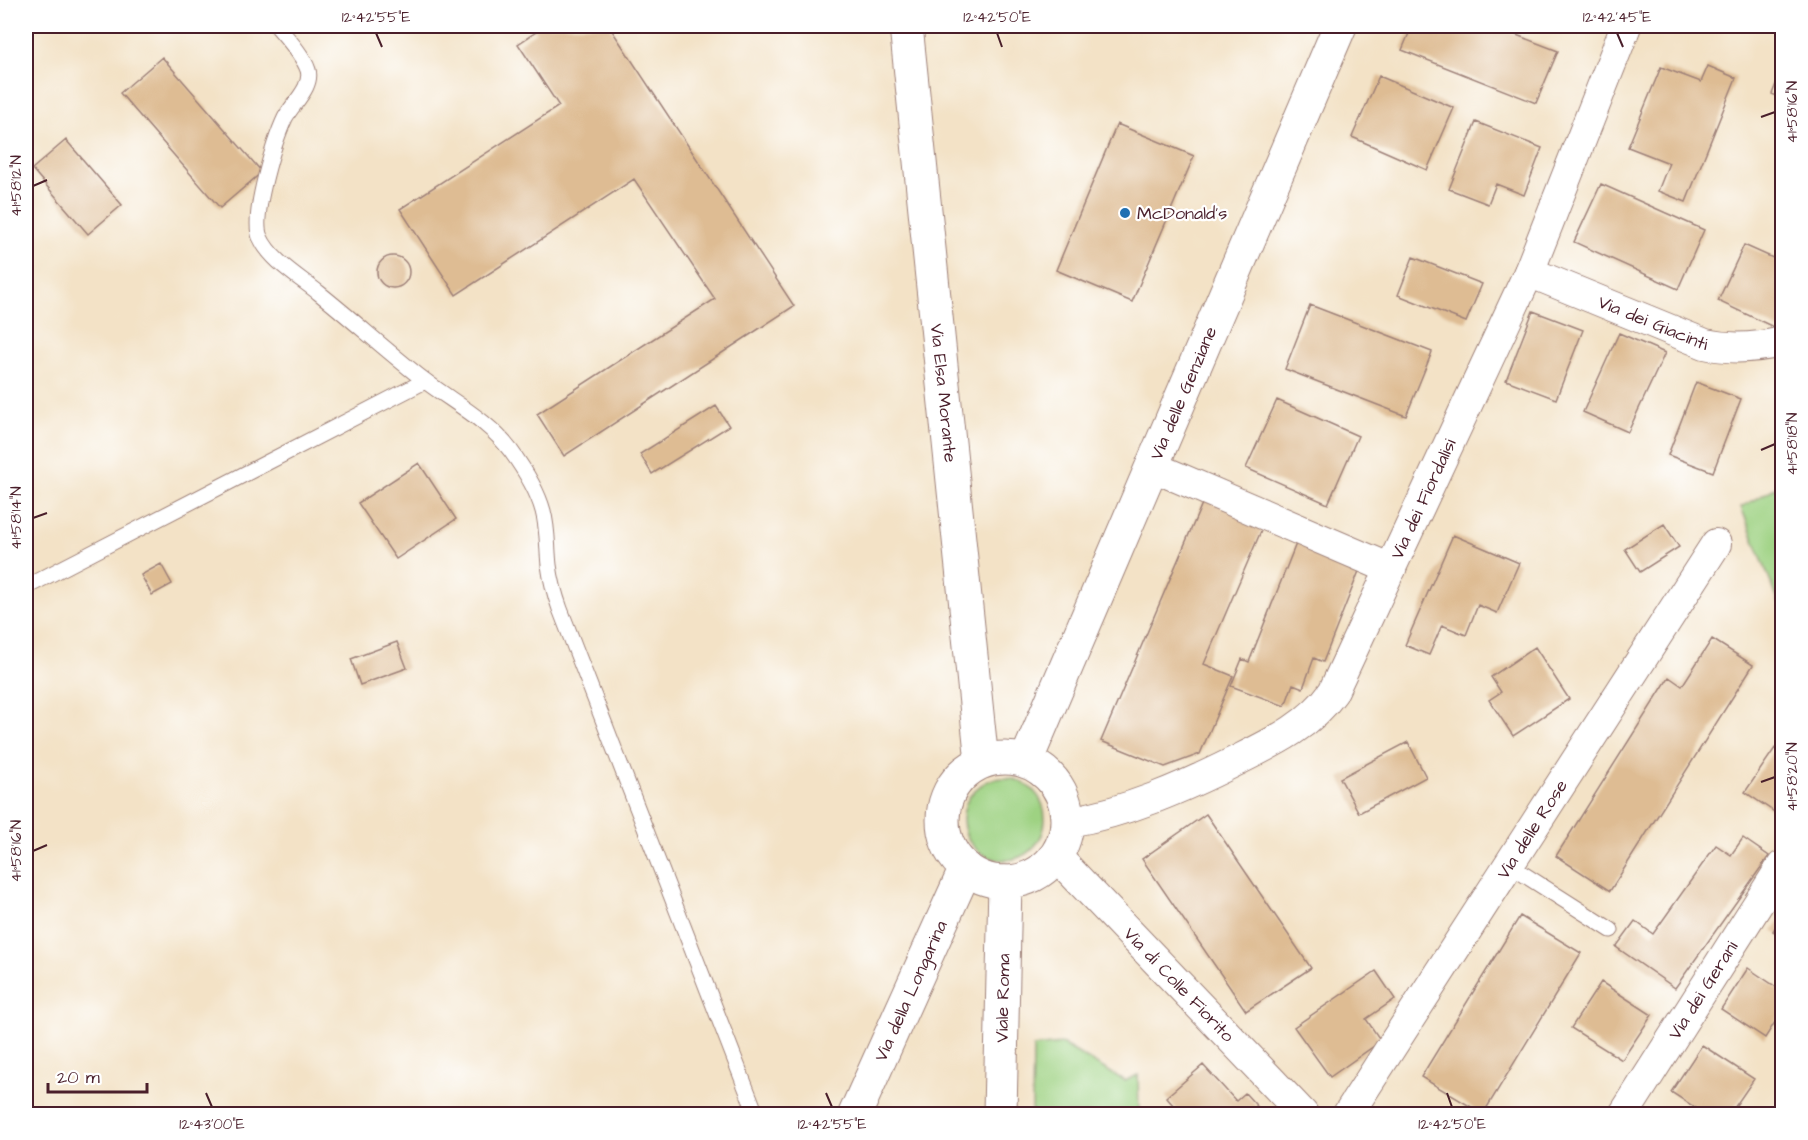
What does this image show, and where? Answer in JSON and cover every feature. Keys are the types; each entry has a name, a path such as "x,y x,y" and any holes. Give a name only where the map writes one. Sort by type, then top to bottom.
{"street":[{"name":"Via Elsa Morante","path":"906,26 982,762"},
{"name":"Via delle Genziane","path":"1026,761 1340,26"},
{"name":"Via dei Fiordalisi","path":"1068,822 1118,811 1167,794 1268,745 1305,722 1333,692 1529,272 1626,26"},
{"name":"Via dei Giacinti","path":"1529,272 1705,344 1749,348 1782,342"},
{"path":"1151,466 1391,569"},
{"name":"Via delle Rose","path":"1348,1114 1716,544"},
{"path":"1004,758 1026,761 1043,770 1057,784 1065,802 1068,822 1064,840 1056,856 1042,870 1024,879 1005,882 984,879 966,868 952,852 944,832 943,810 950,790 964,773 982,762 1004,758"},
{"name":"Via di Colle Fiorito","path":"1056,856 1303,1114"},
{"name":"Via dei Gerani","path":"1624,1114 1782,866"},
{"name":"Via della Longarina","path":"855,1114 966,868"},
{"name":"Viale Roma","path":"1000,1114 1005,882"}],"lane":[{"path":"277,26 305,65 309,78 286,116 278,137 259,204 257,225 260,236 267,248 284,265 425,381 495,432 512,452 537,494 544,513 549,567 560,609 756,1114"},
{"path":"26,587 425,381"},
{"path":"1509,865 1611,930"}],"green space":[{"path":"1782,484 1782,610 1741,507"},
{"path":"1004,778 1020,781 1033,790 1042,803 1045,819 1042,835 1033,848 1020,857 1004,860 988,857 975,848 966,835 963,819 966,803 975,790 988,781"},
{"path":"1062,1044 1125,1081 1138,1075 1139,1114 1032,1114 1033,1047"}],"building":[{"path":"532,26 609,26 794,306 564,456 537,414 715,299 634,179 456,295 400,209 559,106 518,44 536,32"},
{"path":"1412,26 1493,26 1558,51 1536,103 1402,50"},
{"path":"162,57 262,172 220,208 120,93"},
{"path":"1708,66 1736,78 1686,202 1658,191 1669,163 1628,147 1661,67 1701,82"},
{"path":"1782,69 1782,98 1772,94"},
{"path":"1379,76 1454,108 1427,170 1352,137"},
{"path":"1476,122 1542,148 1524,195 1496,184 1488,204 1449,189"},
{"name":"McDonald's","path":"1117,124 1194,156 1132,302 1056,270"},
{"path":"66,140 122,205 88,234 32,169"},
{"path":"1601,184 1704,230 1678,289 1574,242"},
{"path":"1744,245 1782,262 1782,331 1718,301"},
{"path":"393,256 404,261 409,272 404,283 393,288 382,283 377,272 382,261"},
{"path":"1413,257 1482,284 1466,322 1398,295"},
{"path":"1310,305 1432,352 1406,416 1285,369"},
{"path":"1533,311 1583,330 1556,399 1506,380"},
{"path":"1619,333 1665,353 1628,432 1583,412"},
{"path":"1696,382 1741,399 1713,472 1668,455"},
{"path":"1277,400 1358,436 1328,504 1246,468"},
{"path":"716,406 729,426 652,474 640,454"},
{"path":"419,463 456,519 396,559 358,503"},
{"path":"1204,499 1264,524 1204,664 1233,676 1200,754 1165,767 1101,741"},
{"path":"1664,524 1679,547 1640,572 1625,549"},
{"path":"1453,535 1519,563 1497,613 1478,605 1466,635 1442,625 1429,655 1405,645"},
{"path":"1297,541 1361,566 1323,662 1314,658 1303,688 1293,684 1285,706 1231,686 1242,659 1249,662"},
{"path":"161,564 172,584 152,595 141,575"},
{"path":"1712,639 1753,665 1610,891 1556,856 1669,677 1682,686"},
{"path":"397,642 407,668 360,685 351,659"},
{"path":"1535,647 1569,699 1513,736 1489,700 1501,692 1491,677"},
{"path":"1408,742 1426,777 1359,813 1340,778"},
{"path":"1775,748 1782,753 1782,817 1745,792"},
{"path":"1206,814 1311,968 1246,1011 1142,859"},
{"path":"1743,838 1769,856 1675,988 1616,947 1635,921 1653,934 1716,845 1731,855"},
{"path":"1520,916 1581,953 1483,1114 1421,1077"},
{"path":"1782,916 1782,937 1773,931"},
{"path":"1748,968 1782,991 1782,1011 1765,1038 1721,1009"},
{"path":"1376,971 1395,999 1366,1019 1381,1041 1330,1077 1294,1027"},
{"path":"1601,982 1652,1015 1622,1060 1571,1028"},
{"path":"1702,1045 1754,1079 1730,1114 1705,1114 1671,1092"},
{"path":"1203,1065 1236,1101 1245,1093 1264,1114 1181,1114 1166,1097"}],"place":[{"name":"McDonald's","path":"1125,213"}]}
